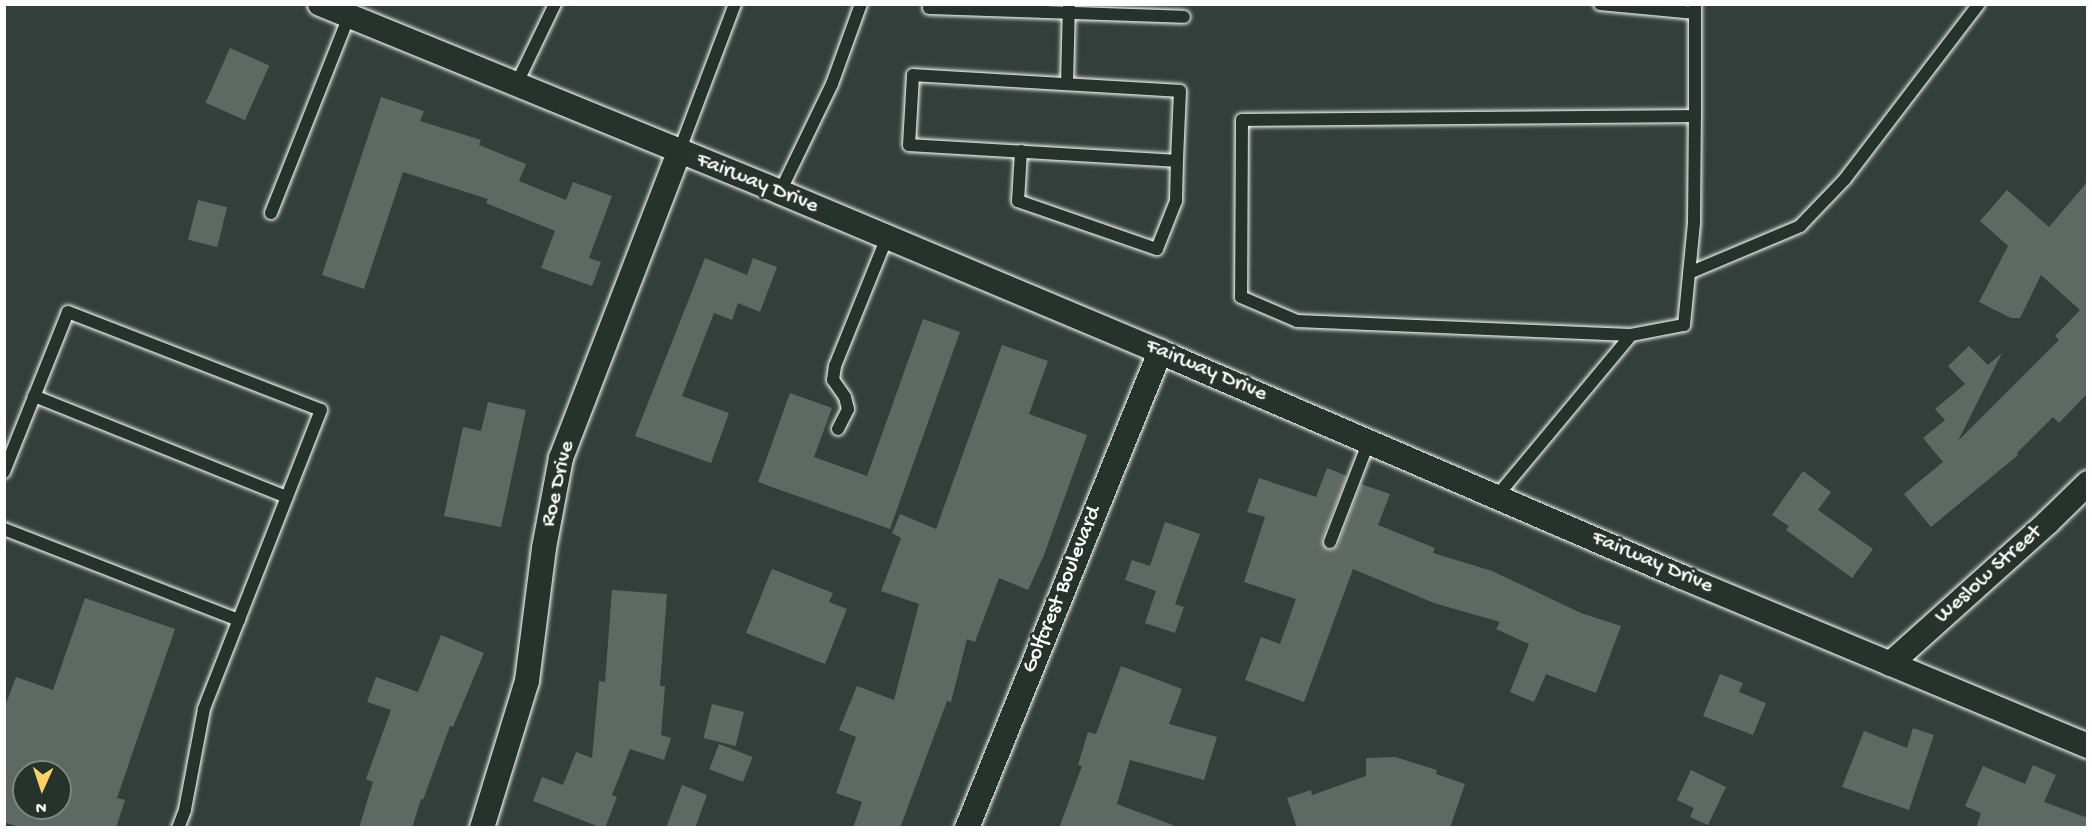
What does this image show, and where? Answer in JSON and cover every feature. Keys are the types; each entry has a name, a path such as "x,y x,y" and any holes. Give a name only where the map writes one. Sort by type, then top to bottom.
{"street":[{"name":"Fairway Drive","path":"320,4 780,192 2088,746"},
{"name":"Roe Drive","path":"482,828 527,681 544,548 561,458 679,152"},
{"name":"Golfcrest Boulevard","path":"967,828 1160,352"},
{"name":"Weslow Street","path":"1890,664 2088,483"}],"lane":[{"path":"516,85 555,4"},
{"path":"679,152 735,4"},
{"path":"780,192 832,84 861,4"},
{"path":"1600,4 1695,9 1695,116 1694,223 1684,325 1631,335 1297,321 1241,297 1242,120 1695,116"},
{"path":"1689,273 1800,226 1845,178 1979,4"},
{"path":"929,8 1069,9 1184,17"},
{"path":"1067,84 1069,9"},
{"path":"271,213 349,16"},
{"path":"1021,151 1018,201 1157,249 1176,201 1178,161 1180,90 913,75 909,145 1021,151 1178,161"},
{"path":"838,429 848,409 845,397 833,380 835,366 887,237"},
{"path":"4,472 68,312 321,410 204,710 185,810 178,828"},
{"path":"1497,496 1631,335"},
{"path":"34,396 287,496"},
{"path":"1330,542 1369,441"},
{"path":"4,529 239,620"}],"building":[{"path":"230,48 269,65 245,120 206,103"},
{"path":"381,97 424,111 420,121 481,140 479,145 526,164 519,181 566,200 573,182 612,196 589,258 601,262 592,286 541,268 555,231 486,203 488,199 403,172 364,289 322,275"},
{"path":"2088,181 2088,393 2059,423 2053,417 2017,453 2018,455 1931,527 1904,494 1943,462 1923,438 1945,420 1935,409 1965,384 1948,366 1969,346 1988,365 2002,353 1958,441 2059,340 2055,336 2080,310 2041,275 2020,318 2011,318 1979,302 2008,246 1980,221 2007,190 2049,227"},
{"path":"198,200 227,207 217,247 188,240"},
{"path":"705,258 747,275 753,258 777,267 760,312 738,303 732,320 714,313 682,396 729,413 711,463 635,436"},
{"path":"923,319 960,332 890,529 758,482 790,393 832,408 814,457 867,476"},
{"path":"1002,345 1048,361 1029,414 1087,435 1044,555 1028,590 999,578 975,642 967,639 951,702 947,701 900,828 853,828 862,802 836,793 856,737 839,730 857,686 894,700 919,604 881,591 901,538 892,533 900,514 936,529"},
{"path":"488,402 526,410 501,527 444,516 463,427 481,431"},
{"path":"1327,468 1347,476 1322,539 1327,549 1332,550 1338,545 1361,484 1390,494 1378,525 1435,548 1433,553 1492,571 1581,613 1621,626 1596,693 1546,674 1534,702 1510,692 1529,644 1496,629 1500,622 1434,603 1353,569 1304,702 1245,680 1261,637 1280,644 1296,599 1244,582 1265,517 1247,512 1259,478 1316,497"},
{"path":"1803,471 1831,492 1818,510 1873,549 1852,578 1786,530 1789,526 1772,515"},
{"path":"1165,522 1200,534 1175,604 1184,607 1175,633 1145,623 1156,591 1125,580 1132,560 1150,566"},
{"path":"772,569 833,593 829,602 847,609 825,664 746,633"},
{"path":"612,590 667,594 660,686 665,686 661,735 671,738 664,760 630,749 612,795 617,797 605,828 602,828 533,801 542,777 563,785 576,752 592,758 599,681 605,682"},
{"path":"85,598 175,629 117,798 125,800 116,828 21,828 4,822 4,709 16,677 53,690"},
{"path":"441,635 484,653 453,727 450,726 412,828 359,828 373,782 366,779 391,710 367,702 376,677 418,692"},
{"path":"1121,666 1182,689 1169,724 1217,737 1204,780 1130,760 1117,804 1173,825 1173,828 1059,828 1082,766 1078,765 1088,732 1096,734"},
{"path":"1720,674 1743,683 1739,692 1766,703 1753,735 1703,716"},
{"path":"712,704 744,712 736,746 704,738"},
{"path":"1913,728 1934,735 1909,810 1842,787 1864,731 1907,748"},
{"path":"719,744 753,757 743,782 709,769"},
{"path":"1395,757 1437,770 1436,774 1465,784 1450,828 1297,828 1287,798 1311,790 1312,795 1366,776 1366,758"},
{"path":"2033,765 2056,775 2044,802 2088,818 2088,828 1976,828 1981,813 1965,806 1983,766 2025,784"},
{"path":"1691,770 1726,787 1708,825 1690,817 1694,808 1677,800"},
{"path":"682,785 707,795 695,828 666,828"}]}
